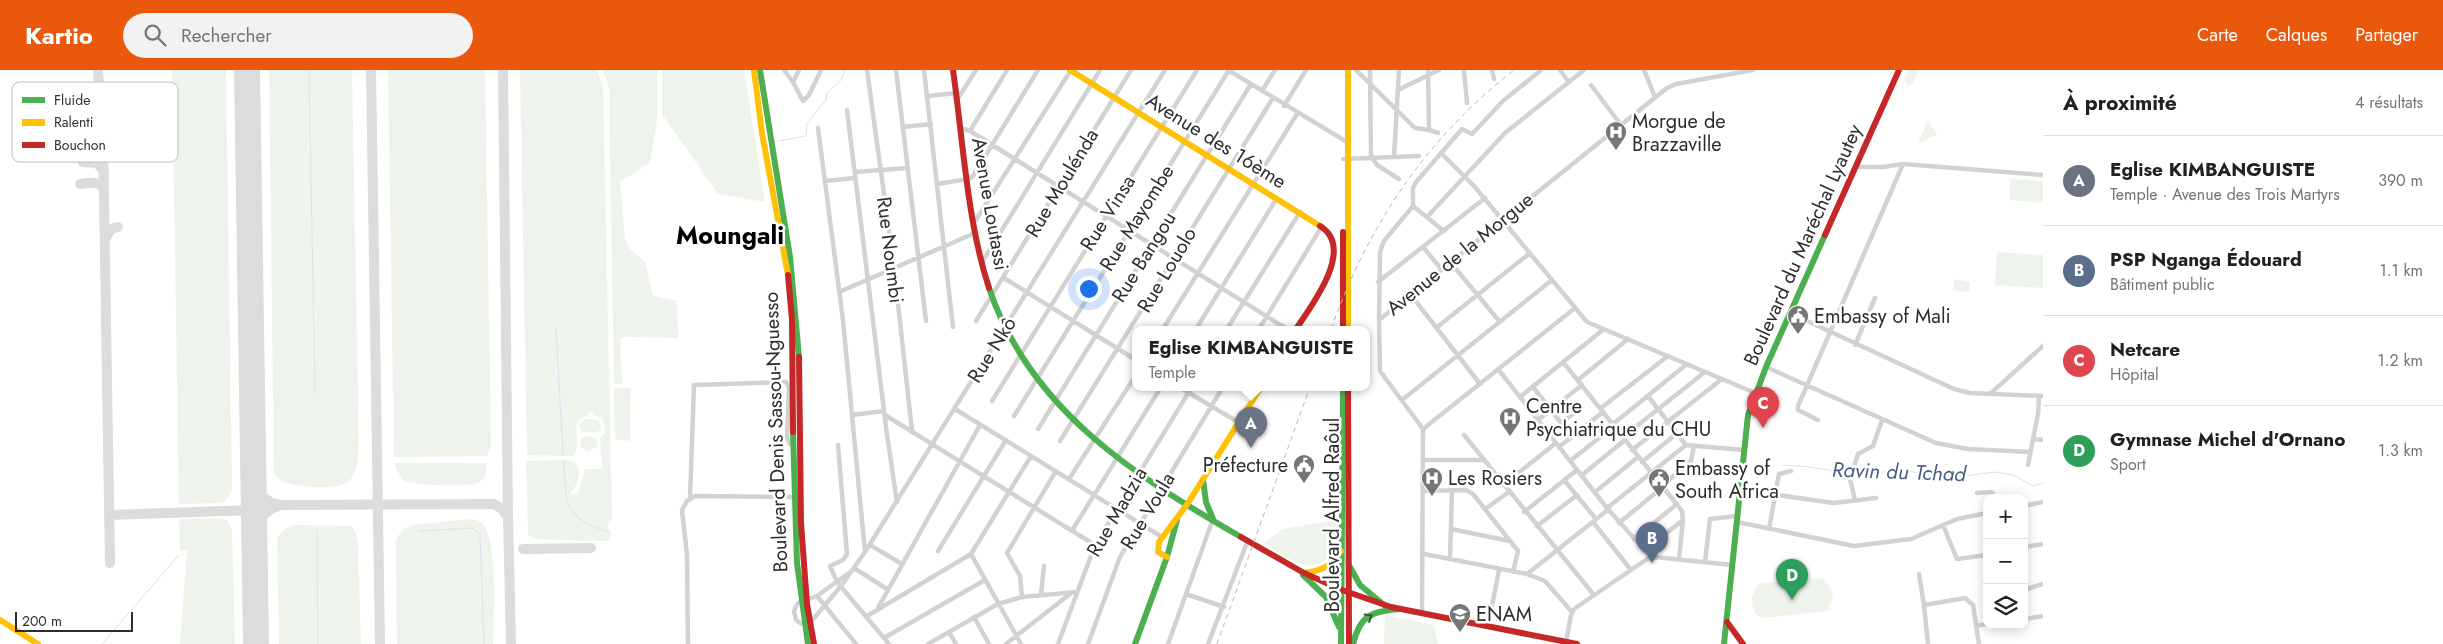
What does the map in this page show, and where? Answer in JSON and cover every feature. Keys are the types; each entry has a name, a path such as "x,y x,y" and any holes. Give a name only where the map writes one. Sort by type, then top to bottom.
{"main road":[{"name":"Boulevard Denis Sassou-Nguesso","path":"754,70 758,113 790,296 792,338 792,497 796,563 807,624 808,644"},
{"name":"Boulevard Denis Sassou-Nguesso","path":"760,70 764,111 792,262 797,320 800,532 803,602"},
{"name":"Avenue Loutassi","path":"953,70 973,224 981,264 992,297 1021,357 1037,380 1055,402 1094,441 1139,474 1213,520 1304,574 1345,593 1422,614 1577,644"},
{"name":"Avenue des 16ème","path":"1071,70 1300,212 1332,235 1332,263 1326,281 1298,326"},
{"path":"1343,70 1348,326"},
{"path":"1345,141 1348,70"},
{"name":"Boulevard du Maréchal Lyautey","path":"1724,644 1748,416 1755,393 1899,70"},
{"path":"1343,326 1346,271"},
{"path":"1167,557 1161,555 1156,549 1162,537 1188,503 1258,391"},
{"path":"1343,391 1342,548 1345,593"},
{"name":"Boulevard Alfred Raôul","path":"1341,641 1348,563 1348,391"},
{"path":"1203,479 1206,502 1213,520"},
{"path":"1135,644 1167,557 1178,516"},
{"path":"1341,641 1335,614 1326,597 1304,574 1328,567 1333,563 1342,548"},
{"path":"1348,563 1360,585 1380,604"},
{"name":"Boulevard Alfred Raôul","path":"1345,593 1351,644"},
{"path":"1351,644 1364,618 1384,610 1400,609"},
{"path":"0,620 19,630 38,644"},
{"path":"1727,622 1743,644"},
{"name":"Boulevard Denis Sassou-Nguesso","path":"807,624 814,644"}],"street":[{"path":"784,70 804,101 821,70"},
{"path":"793,82 799,70"},
{"name":"Rue Noumbi","path":"867,70 894,267 912,430"},
{"path":"896,70 926,320"},
{"path":"924,70 953,327"},
{"path":"928,96 957,97 976,70"},
{"path":"970,131 1007,70"},
{"path":"937,184 968,179 973,176 1038,70"},
{"path":"973,224 1071,70"},
{"path":"981,264 1100,70"},
{"name":"Rue Moulénda","path":"976,320 1004,278 1131,70"},
{"name":"Rue Nkô","path":"839,584 854,569 870,545 1165,70"},
{"name":"Rue Vinsa","path":"992,401 1197,70"},
{"path":"1229,70 1297,114 1345,141"},
{"name":"Rue Mayombe","path":"1014,416 1229,70"},
{"path":"1262,91 1275,70"},
{"path":"1284,106 1306,70"},
{"path":"1356,70 1417,129 1438,133"},
{"path":"1370,70 1372,157 1376,164 1399,180"},
{"path":"1394,157 1399,70"},
{"path":"1398,90 1428,73 1439,70"},
{"path":"1464,70 1467,103"},
{"path":"1492,70 1494,79"},
{"path":"1379,320 1378,282 1381,248 1413,206 1414,186 1462,129 1472,134 1503,101 1541,70"},
{"path":"1560,70 1568,81"},
{"path":"1427,217 1505,133 1584,70"},
{"path":"1644,70 1655,97"},
{"name":"Avenue de la Morgue","path":"1423,428 1380,371 1379,320 1655,97 1676,84 1750,70"},
{"path":"1428,73 1429,130"},
{"name":"Rue Bangou","path":"1038,429 1251,84"},
{"path":"1591,85 1621,125"},
{"name":"Rue Louolo","path":"1133,326 1273,98"},
{"path":"847,110 897,502"},
{"path":"1165,326 1297,114"},
{"path":"903,127 931,124"},
{"path":"818,128 839,292 865,552"},
{"path":"961,128 970,131 1038,172 1282,326"},
{"path":"1441,153 1485,198 1587,322 1755,393"},
{"path":"1345,159 1418,156"},
{"path":"1856,167 1883,167 1903,164 2043,175"},
{"path":"1818,420 1797,409 1903,164"},
{"path":"855,172 908,168"},
{"path":"825,181 855,178"},
{"path":"1198,326 1277,198"},
{"path":"1378,282 1485,198"},
{"path":"1413,206 1444,231"},
{"path":"1230,326 1300,212"},
{"path":"1261,326 1322,226"},
{"path":"839,292 975,233"},
{"path":"1423,247 1442,270"},
{"path":"1436,328 1530,253"},
{"path":"1451,263 1500,322"},
{"path":"1004,278 1132,357"},
{"path":"1402,400 1552,280"},
{"path":"1411,295 1480,384"},
{"path":"1854,345 1874,298"},
{"path":"1422,614 1424,554 1423,428 1574,308"},
{"path":"1790,314 1854,345 1954,389 1990,394 2041,396 2028,465"},
{"name":"Rue Louolo","path":"1060,441 1132,327"},
{"path":"1520,397 1604,329"},
{"path":"1578,380 1628,339"},
{"path":"1990,394 2043,346"},
{"path":"1503,485 1558,445 1668,356"},
{"path":"1564,362 1682,511 1683,520 1679,559"},
{"path":"1570,461 1687,364"},
{"path":"1766,367 1882,420 1946,446 2030,452"},
{"path":"1498,369 1608,509 1651,557 1732,565"},
{"path":"1582,475 1657,410 1705,372"},
{"path":"1632,450 1722,379"},
{"path":"1069,479 1132,381"},
{"path":"688,644 687,555 682,510 690,498 694,385 786,382 789,386 787,434 792,444"},
{"path":"1538,420 1582,385"},
{"path":"1533,387 1563,426 1574,413"},
{"path":"1073,529 1159,391"},
{"name":"Rue Voula","path":"1088,644 1120,557 1221,391"},
{"path":"1189,392 1238,422"},
{"name":"Rue Madzia","path":"1058,644 1095,545 1189,392"},
{"path":"1648,396 1666,422 1686,445 1744,450"},
{"path":"955,409 1162,537"},
{"path":"852,415 885,413 1073,529 1095,545"},
{"path":"1855,500 1850,477 1860,452 1873,446 1882,420"},
{"path":"878,608 980,425"},
{"path":"1642,462 1676,434"},
{"path":"1464,435 1524,512 1594,595"},
{"path":"2033,439 2043,440"},
{"path":"938,551 1006,440"},
{"path":"838,445 847,554 843,560 830,566 839,584 890,644"},
{"path":"1527,574 1595,521 1651,472 1686,445"},
{"path":"1619,522 1663,487 1691,461 1694,446"},
{"path":"867,616 971,554 1031,456"},
{"path":"1595,492 1638,457"},
{"path":"1424,460 1483,460"},
{"path":"1524,512 1577,470"},
{"path":"1022,597 1020,576 1007,552 1056,471"},
{"path":"1770,529 1779,474 1791,471"},
{"path":"1564,480 1631,570"},
{"path":"1424,490 1470,492 1518,552 1513,572"},
{"path":"1450,559 1452,490"},
{"path":"1485,509 1509,492"},
{"path":"1977,492 1991,492 1993,494"},
{"path":"1537,526 1577,495"},
{"path":"1777,495 1834,503 1876,498"},
{"path":"690,498 695,496 792,497"},
{"path":"2028,505 2043,502"},
{"path":"1634,539 1677,504"},
{"path":"1705,562 1710,519 1737,519 1770,529 1854,546 1911,539 1957,519 1983,514"},
{"path":"1168,644 1213,520"},
{"path":"1644,551 1683,520"},
{"path":"1943,525 1957,559 1983,556"},
{"path":"1451,530 1510,541"},
{"path":"1208,644 1248,540"},
{"path":"2028,546 2043,544"},
{"path":"870,545 902,564"},
{"path":"971,554 1021,644"},
{"path":"1424,554 1527,574 1545,581 1572,612"},
{"path":"1566,642 1572,612 1651,557"},
{"path":"1041,595 1044,566"},
{"path":"854,569 887,589"},
{"path":"1488,626 1500,570"},
{"path":"1919,574 1928,644"},
{"path":"884,638 984,580"},
{"path":"803,602 839,584"},
{"path":"807,624 839,584"},
{"path":"2028,589 2043,584"},
{"path":"928,644 998,604 1022,597 1077,592"},
{"path":"1006,644 1070,594"},
{"path":"1186,594 1224,606"},
{"path":"817,596 856,644"},
{"path":"1924,605 1968,599 1973,605 1979,644"},
{"path":"2028,618 2043,616"},
{"path":"974,617 989,644"},
{"path":"1976,626 1983,625"},
{"path":"949,632 956,644"}],"shaded area":[{"path":"172,70 226,70 232,490 226,501 220,503 179,504 173,162 178,162 178,82 172,82"},
{"path":"269,70 352,70 359,449 353,475 343,485 309,487 283,482 274,474"},
{"path":"388,70 485,70 491,446 487,456 394,457"},
{"path":"520,70 597,70 603,88 612,520 607,526 611,532 610,541 536,539 530,537 528,533 526,461 566,460 574,462 579,473 578,481 571,492 571,494 575,495 579,491 585,469 602,469 600,438 605,433 605,429 602,419 593,415 593,412 589,412 588,415 581,418 576,427 577,444 573,456 527,455"},
{"path":"603,70 657,70 657,121 650,163 620,182 625,239 630,249 645,262 653,296 677,301 678,338 624,337 620,340 622,384 614,383 609,87"},
{"path":"662,70 744,70 765,202 718,194 662,114"},
{"path":"1908,70 1919,70 1913,83 1908,86 1904,79"},
{"path":"1928,120 1937,135 1918,143"},
{"path":"2011,179 2043,181 2043,203 2009,200"},
{"path":"1997,252 2043,255 2043,288 1995,285"},
{"path":"1954,279 1970,282 1969,292 1953,290"},
{"path":"629,388 631,390 630,441 615,439 614,389"},
{"path":"585,419 599,420 601,430 594,433 582,432 579,425"},
{"path":"587,436 597,439 597,447 588,451 581,448 580,440"},
{"path":"395,463 487,463 486,473 481,481 455,486 404,481 396,469"},
{"path":"221,518 227,520 232,529 235,644 180,644 187,550 180,550 179,519"},
{"path":"472,519 480,522 485,527 492,552 494,584 493,644 397,644 396,542 402,531 413,525"},
{"path":"1336,520 1334,554 1315,565 1299,564 1264,543 1283,529"},
{"path":"295,525 351,526 355,531 358,543 361,644 279,644 277,537 285,529"},
{"path":"1822,578 1831,589 1833,597 1827,611 1764,618 1755,614 1752,597 1760,583"},
{"path":"1385,615 1434,625 1438,644 1384,644"}],"waterway":[{"path":"309,70 315,394"},
{"path":"779,141 806,136 807,123 826,100 827,93 841,80 845,70"},
{"path":"556,328 563,455"},
{"path":"564,461 567,499 574,514 593,526 608,532"},
{"name":"Ravin du Tchad","path":"1783,465 1849,473"},
{"name":"Ravin du Tchad","path":"1853,474 1879,473 1897,469 1948,478 1995,472 2013,475 2033,486 2043,483"},
{"path":"419,531 472,528 480,534 484,644"},
{"path":"317,531 318,644"},
{"path":"102,644 178,556"}],"taxiway":[{"path":"98,70 99,82"},
{"path":"371,70 380,644"},
{"path":"503,70 508,517"},
{"path":"83,162 97,163 104,171"},
{"path":"103,162 110,563"},
{"path":"80,184 97,183 104,190"},
{"path":"105,239 111,229 118,227"},
{"path":"254,476 257,487 262,495 274,504 280,505"},
{"path":"255,531 264,514 281,505 494,504 502,509 508,517 511,644"},
{"path":"109,515 254,510"},
{"path":"523,549 591,548"}],"runway":[{"path":"247,70 256,644"}],"railway":[{"path":"1332,326 1363,254 1403,186 1453,125 1514,70"},
{"path":"1217,644 1309,391"}],"traffic: fast":[{"path":"760,70 790,257 799,357"},
{"path":"1724,644 1748,415 1766,367 1825,235"},
{"path":"989,288 1007,331 1031,370 1059,404 1125,464 1201,514 1241,537"},
{"path":"1341,644 1343,391"},
{"path":"793,432 797,563 808,644"},
{"path":"1203,480 1206,502 1213,519"},
{"path":"1135,644 1167,557 1177,520"},
{"path":"1350,567 1360,585 1384,605"},
{"path":"1303,575 1326,597 1339,627"},
{"path":"1353,644 1359,627 1369,616 1382,611 1400,609"}],"traffic: slow":[{"path":"754,70 762,133 788,275"},
{"path":"1070,70 1320,226"},
{"path":"1348,70 1348,326"},
{"path":"1167,557 1158,552 1159,542 1188,503 1258,391"},
{"path":"1304,573 1325,567 1341,551"},
{"path":"0,620 38,644"}],"traffic: jam":[{"path":"953,70 966,180 976,236 989,288"},
{"path":"1825,235 1899,70"},
{"path":"1298,326 1328,277 1332,262 1334,248 1330,236 1320,226"},
{"path":"1343,232 1343,326"},
{"path":"788,275 792,320 793,432"},
{"path":"799,357 801,523 807,604 814,644"},
{"path":"1348,391 1349,644"},
{"path":"1241,537 1304,573 1342,590 1391,607 1577,644"},
{"path":"1727,622 1743,644"}],"place":[{"name":"Morgue de Brazzaville","path":"1616,151"},
{"name":"Embassy of Mali","path":"1798,335"},
{"name":"Netcare","path":"1763,428"},
{"name":"Centre Psychiatrique du CHU","path":"1510,437"},
{"name":"Eglise KIMBANGUISTE","path":"1251,448"},
{"name":"Préfecture","path":"1304,484"},
{"name":"Les Rosiers","path":"1432,497"},
{"name":"Embassy of South Africa","path":"1659,498"},
{"name":"PSP Nganga Édouard","path":"1652,563"},
{"name":"Gymnase Michel d'Ornano","path":"1792,600"},
{"name":"ENAM","path":"1460,633"}],"district":[{"name":"Moungali","path":"730,235"}]}
